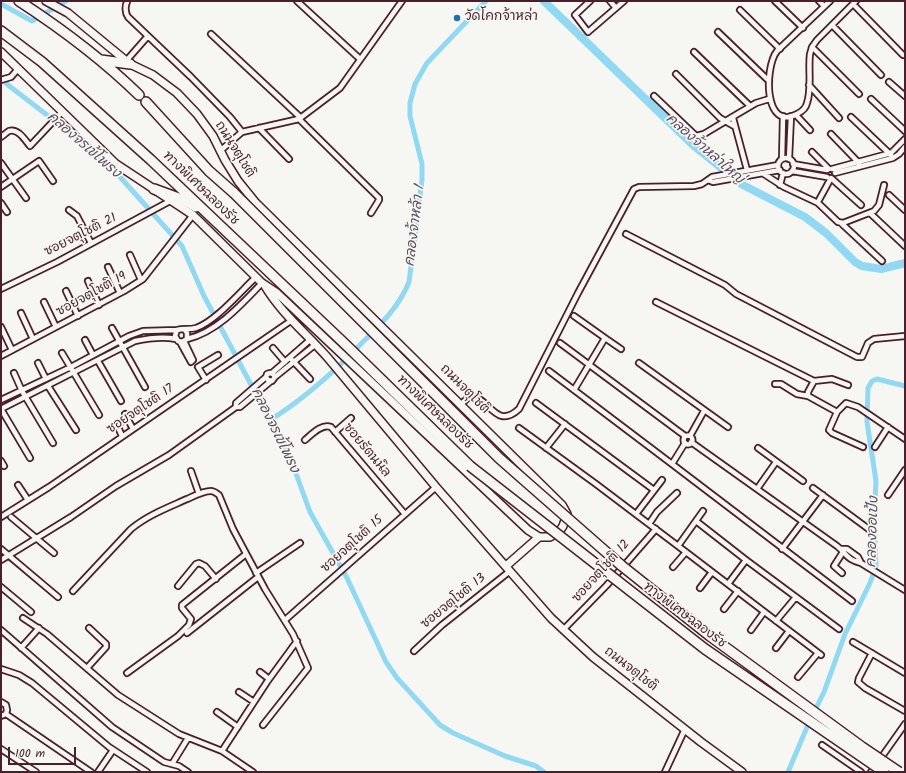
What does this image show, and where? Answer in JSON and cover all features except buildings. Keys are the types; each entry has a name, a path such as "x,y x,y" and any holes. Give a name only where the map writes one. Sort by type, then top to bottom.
{"highway":[{"name":"ทางพิเศษฉลองรัช","path":"19,1 101,60 142,98 210,171 234,193 499,458 622,566 716,641 862,747 899,772"},
{"name":"ทางพิเศษฉลองรัช","path":"1,31 48,67 151,160 210,216 342,350 395,393 482,476 705,649 884,772"},
{"path":"101,60 128,62"},
{"path":"154,189 184,200 210,216"}],"street":[{"path":"297,1 360,59"},
{"path":"220,152 242,132 300,119 340,88 402,1"},
{"path":"590,1 575,15 588,32 624,1"},
{"path":"610,1 616,8"},
{"path":"775,1 803,28"},
{"path":"819,1 824,6"},
{"path":"830,1 780,48 775,54 771,63 768,74 769,99 775,110 783,116 793,116 807,105 810,54 812,47 854,3 903,55"},
{"path":"127,2 126,15 191,77 230,117 242,132"},
{"name":"ถนนจตุโชติ","path":"49,3 59,8 128,62 153,75 177,93 197,114 213,136 220,152 238,181 255,202 562,504 567,514 563,526 559,532 550,537 539,537"},
{"path":"740,10 780,48"},
{"path":"832,26 882,75"},
{"path":"718,32 769,81"},
{"path":"211,34 300,119 378,198 379,200 371,213"},
{"path":"128,62 148,36"},
{"path":"812,47 859,94"},
{"name":"ถนนจตุโชติ","path":"1,52 116,164 193,215 263,284 292,320 313,341 436,486 552,618 593,657 742,772"},
{"path":"694,52 750,106"},
{"path":"1,80 8,79 18,69"},
{"path":"676,74 720,118 734,126"},
{"path":"889,82 905,96"},
{"path":"809,85 839,118"},
{"path":"654,96 696,136 704,134 750,106 769,99"},
{"path":"871,99 905,131"},
{"path":"1,137 9,131 16,131 30,146 61,112"},
{"path":"734,116 734,126 747,170"},
{"path":"780,185 783,116"},
{"path":"793,116 810,130"},
{"path":"793,116 789,159 793,164 831,170 899,154 905,147"},
{"path":"851,117 892,156"},
{"path":"259,128 289,159"},
{"path":"831,134 859,164"},
{"path":"892,156 905,139"},
{"path":"461,404 472,396 480,399 492,412 498,415 508,416 519,409 578,293 634,189 639,187 694,186 702,184 712,176 747,170 780,169 788,173 792,171 829,178 835,176 831,170 812,152"},
{"path":"782,159 789,159"},
{"path":"1,187 38,161 53,181"},
{"path":"1,163 26,198"},
{"path":"792,171 793,164"},
{"path":"708,180 713,182 740,178 764,174 780,169"},
{"path":"831,170 826,174 829,178 861,205"},
{"path":"764,174 780,185 818,203 882,261"},
{"path":"819,200 829,178"},
{"path":"841,223 848,222 874,211 879,205 884,185"},
{"path":"889,195 905,210"},
{"name":"ซอยจตุโชติ 21","path":"1,289 144,216 170,201"},
{"path":"1,203 7,212"},
{"path":"69,210 77,216 91,243"},
{"path":"870,213 905,246"},
{"name":"ซอยจตุโชติ 19","path":"1,356 78,316 141,280 169,247 193,215"},
{"path":"626,234 725,285 736,294 857,357 862,357 868,343 874,339 905,336"},
{"path":"130,255 141,280"},
{"path":"108,267 120,293"},
{"path":"1,400 70,367 119,341 144,331 185,330 195,328 210,320 256,277"},
{"path":"88,281 99,304"},
{"path":"30,458 1,409 135,341 162,337 182,340 195,337 214,327 263,284"},
{"name":"ถนนจตุโชติ","path":"263,284 277,293 342,350"},
{"path":"66,291 78,316"},
{"path":"44,302 56,327"},
{"path":"656,302 814,381 832,378 848,385"},
{"path":"21,314 33,339"},
{"path":"574,316 621,349"},
{"name":"ซอยจตุโชติ 17","path":"1,517 206,380 292,320"},
{"path":"1,327 12,350"},
{"path":"112,328 145,387"},
{"path":"177,330 175,334 182,340"},
{"path":"182,340 187,333 185,330"},
{"path":"574,390 605,338"},
{"path":"85,340 93,355"},
{"path":"1,560 71,517 116,486 169,455 236,407 240,408 266,385 274,380 273,375 290,357 313,341"},
{"path":"236,407 236,403 264,379 268,373 273,375 294,362 313,341"},
{"path":"560,343 692,439 691,442 842,551 853,561 862,564 905,590"},
{"path":"273,348 285,362"},
{"path":"330,361 342,350"},
{"path":"62,353 99,416"},
{"path":"206,380 198,367 218,355"},
{"path":"290,357 310,379"},
{"path":"98,361 121,401"},
{"path":"358,362 528,530 539,537 508,568"},
{"path":"38,363 46,379"},
{"path":"639,363 728,427"},
{"path":"549,371 852,601"},
{"path":"14,373 22,390 53,443"},
{"path":"264,379 271,381"},
{"path":"808,396 808,392 814,381"},
{"path":"775,384 781,384 799,395 808,396 837,412"},
{"path":"48,386 76,430"},
{"path":"536,403 654,490"},
{"path":"863,447 832,433 829,430 837,412 846,403 858,407 873,416 905,439"},
{"path":"672,464 685,443 683,441 704,411"},
{"path":"122,436 117,425 126,416 133,429"},
{"path":"335,432 351,418"},
{"path":"546,448 565,424"},
{"name":"ซอยรัตนนิล","path":"305,440 318,430 327,426 331,427 404,513"},
{"path":"875,447 888,427"},
{"path":"519,428 656,529 820,654 798,677"},
{"path":"685,443 689,444 691,442"},
{"path":"758,448 803,480"},
{"path":"1,461 4,466"},
{"path":"757,489 776,462"},
{"path":"888,495 905,470"},
{"path":"191,471 199,494"},
{"path":"636,514 662,480"},
{"path":"18,485 28,500"},
{"name":"ซอยจตุโชติ 15","path":"285,620 436,486"},
{"path":"814,488 870,530"},
{"path":"73,590 140,521 199,494 212,491 219,495 233,529 257,575 297,641 308,668 263,725"},
{"path":"649,524 657,512 677,493"},
{"path":"782,549 822,495"},
{"path":"678,546 703,511"},
{"path":"11,517 54,553"},
{"path":"696,521 839,630"},
{"name":"ซอยจตุโชติ 12","path":"564,629 607,585 656,529"},
{"path":"187,632 257,575 300,543"},
{"path":"1,549 58,597"},
{"path":"842,551 834,566 842,573"},
{"path":"673,567 686,552"},
{"path":"127,673 178,636 189,625 190,619 182,608 182,605 246,554"},
{"path":"728,584 746,560"},
{"path":"178,586 196,564 199,563 205,566 216,579"},
{"name":"ซอยจตุโชติ 13","path":"414,651 508,568"},
{"path":"700,588 712,572"},
{"path":"1,587 31,612"},
{"path":"724,609 738,591"},
{"path":"776,621 796,597"},
{"path":"751,630 764,612"},
{"path":"23,618 39,628 118,695 179,734 222,751 253,772"},
{"path":"21,648 39,628"},
{"path":"87,668 106,647 106,644 89,628"},
{"path":"1,630 112,727 164,762 179,766 188,772"},
{"path":"776,648 789,631"},
{"path":"222,751 269,679 297,641"},
{"path":"853,642 905,672"},
{"path":"872,653 858,682 865,688 905,711"},
{"path":"1,669 19,675 32,683 113,750 147,772"},
{"path":"260,672 269,679"},
{"path":"239,692 254,702"},
{"path":"1,701 7,707 3,715 91,772"},
{"path":"217,712 238,727"},
{"path":"871,772 905,724"},
{"path":"665,772 685,729"},
{"path":"172,764 188,738"},
{"path":"822,745 861,772"},
{"path":"1,749 36,772"},
{"path":"98,772 113,750"}],"waterway":[{"path":"1,4 32,21 66,1"},
{"name":"คลองจ้าหล้า 1","path":"270,420 307,394 341,364 382,322 400,300 405,291 409,282 422,180 422,164 410,116 410,103 415,84 427,63 486,1"},
{"name":"คลองจ้าหล่าใหญ่","path":"544,1 694,146 741,184 805,217 826,233 855,262 862,266 881,269 905,263"},
{"name":"คลองจรเข้โพรง","path":"1,78 90,148 112,168 182,246 204,296 291,460 310,512 347,578 386,662 397,678 440,725 453,733 505,756 536,766 544,772"},
{"name":"คลองออเป้ง","path":"814,712 824,692 845,634 870,583 876,566 874,522 876,481 867,422 868,388 872,381 877,379 905,386"},
{"name":"คลองออเป้ง","path":"788,772 810,720"}],"place":[{"name":"วัดโคกจ้าหล่า","path":"457,18"}]}
